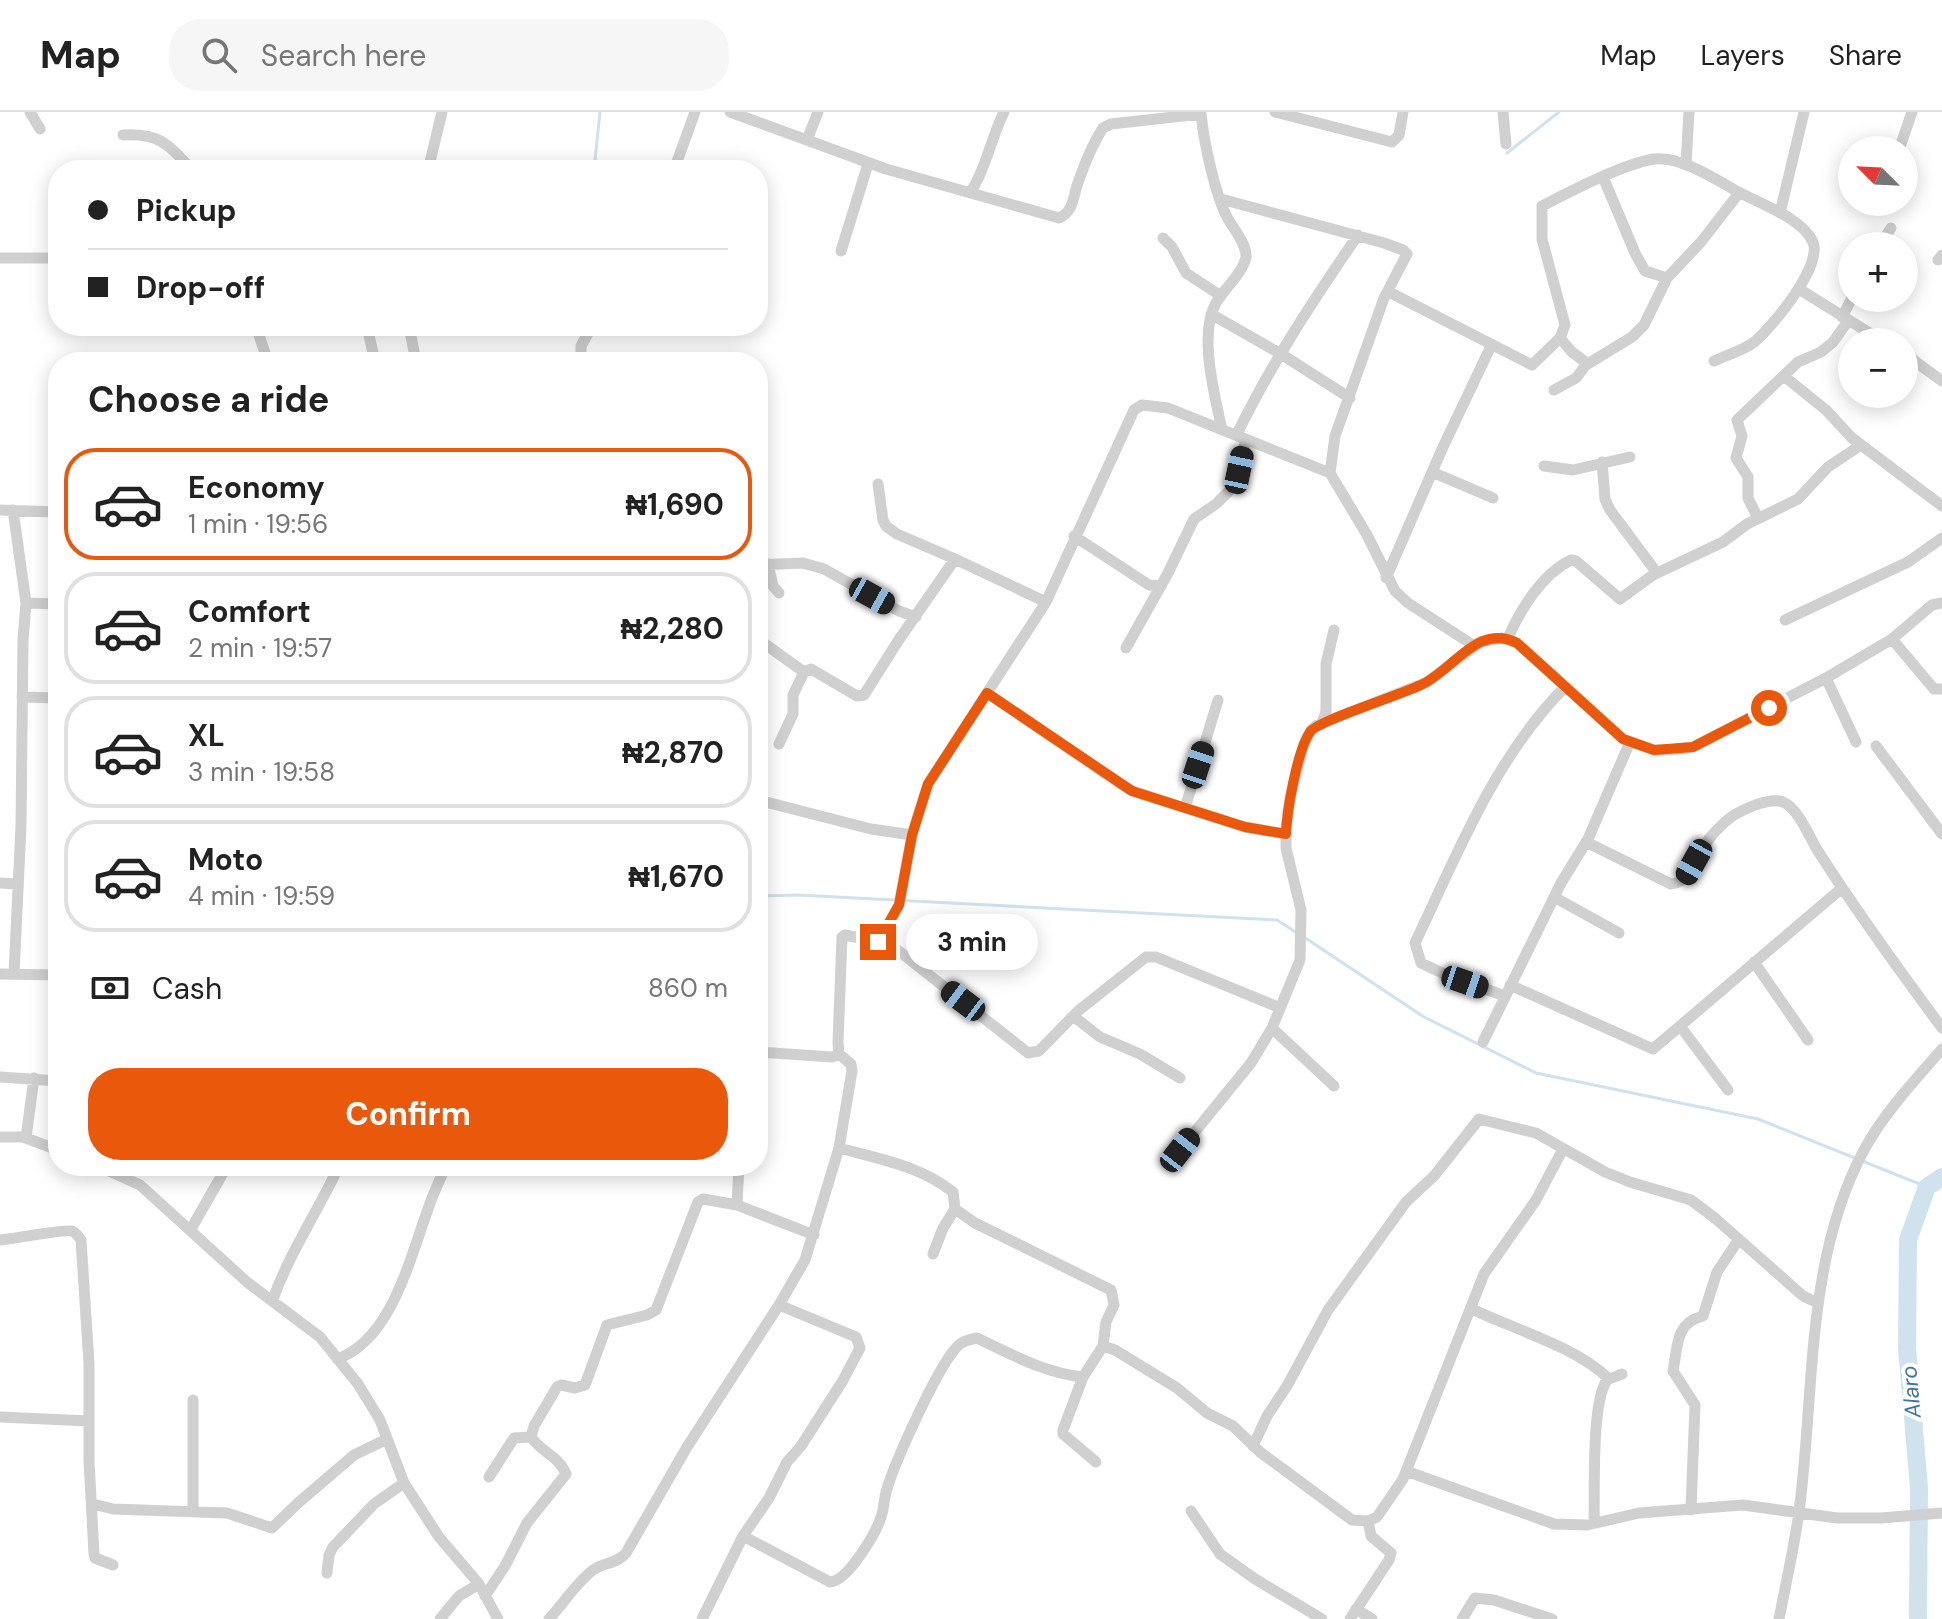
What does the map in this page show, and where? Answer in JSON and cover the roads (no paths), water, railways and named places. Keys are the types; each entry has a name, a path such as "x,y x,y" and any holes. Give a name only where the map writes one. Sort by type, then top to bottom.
{"street":[{"path":"30,112 40,129"},
{"path":"430,160 442,112"},
{"path":"678,160 695,112"},
{"path":"730,112 868,164 1059,218 1071,207 1078,183 1103,128 1111,124 1201,113 1225,212 1245,250 1246,258 1211,314 1208,337 1210,360 1222,430"},
{"path":"807,140 818,112"},
{"path":"970,193 1004,112"},
{"path":"1275,112 1392,142 1399,135 1403,112"},
{"path":"1503,112 1506,144"},
{"path":"1686,165 1689,112"},
{"path":"1780,213 1804,112"},
{"path":"1904,136 1912,112"},
{"path":"123,135 146,134 170,146 183,160"},
{"path":"1389,292 1532,365 1560,338 1565,325 1542,239 1541,209 1603,177 1654,159 1686,165 1780,213 1802,228 1813,242 1812,260 1799,289 1772,324 1752,343 1714,361"},
{"path":"841,251 868,164"},
{"path":"1603,177 1645,271 1667,278"},
{"path":"1554,390 1576,378 1588,364 1624,342 1644,325 1667,278 1701,242 1739,193"},
{"path":"1221,199 1358,235 1407,254 1384,298 1335,436 1330,473"},
{"path":"1888,232 1891,228"},
{"path":"1126,648 1194,519 1233,487 1242,436 1258,392 1314,299 1358,235"},
{"path":"1163,238 1172,247 1186,273 1221,296"},
{"path":"0,258 48,258"},
{"path":"1799,289 1860,328"},
{"path":"1758,518 1748,498 1748,477 1736,458 1742,436 1737,420 1798,362 1821,352 1833,342 1847,312"},
{"path":"1211,314 1350,398"},
{"path":"1560,338 1588,364"},
{"path":"1386,578 1491,346"},
{"path":"1918,363 1942,381"},
{"path":"1785,377 1826,410 1861,445 1942,506"},
{"path":"878,942 899,905 912,835 928,784 1046,602 1134,410 1142,405 1168,408 1330,473 1367,535 1395,591 1408,603 1473,645"},
{"path":"1508,638 1517,616 1561,565 1571,560 1583,566 1617,599 1657,573 1723,542 1758,518 1798,499 1828,467 1861,445"},
{"path":"1544,466 1573,470 1630,457"},
{"path":"1602,462 1605,499 1610,510 1657,573"},
{"path":"1432,472 1493,498"},
{"path":"878,484 886,526 897,534 1046,602"},
{"path":"0,510 48,512"},
{"path":"13,510 26,603 14,974"},
{"path":"1074,536 1155,589"},
{"path":"1785,620 1908,562 1942,538"},
{"path":"779,744 791,718 793,695 804,672 811,669 857,696 864,695 955,559"},
{"path":"768,564 803,563 824,569 899,611 916,617"},
{"path":"768,575 779,593"},
{"path":"26,603 48,604"},
{"path":"1180,1150 1235,1085 1272,1028 1278,1007 1300,960 1303,927 1286,848 1286,834 1290,798 1304,744 1311,730 1322,722 1427,682 1473,645 1490,638 1508,638 1605,724 1630,742 1654,750 1693,747 1826,678 1892,639 1924,610 1942,603"},
{"path":"1322,722 1326,712 1326,664 1334,630"},
{"path":"1892,639 1924,679 1934,689 1942,689"},
{"path":"768,646 804,672"},
{"path":"1826,678 1856,742"},
{"path":"1565,687 1537,717 1488,792 1415,943 1421,963 1449,976 1508,990 1650,1050 1842,888"},
{"path":"987,693 1132,791 1245,827 1286,834"},
{"path":"22,697 48,698"},
{"path":"1185,808 1218,700"},
{"path":"1483,1042 1554,897 1586,842 1630,742"},
{"path":"1876,746 1942,834"},
{"path":"1586,842 1671,884 1679,883 1686,877 1709,839 1735,814 1774,801 1790,807 1868,929 1942,1028"},
{"path":"768,803 885,832 912,835"},
{"path":"0,883 18,884"},
{"path":"1554,897 1619,933"},
{"path":"839,1054 841,940 845,935 895,948 1028,1053 1039,1051 1073,1016 1140,961 1156,957 1278,1007"},
{"path":"1754,962 1808,1040"},
{"path":"0,974 48,975"},
{"path":"1073,1016 1100,1037 1140,1054 1180,1078"},
{"path":"1680,1026 1728,1090"},
{"path":"1272,1028 1334,1086"},
{"path":"1779,1619 1799,1512 1818,1303 1836,1223 1865,1148 1916,1078 1942,1049"},
{"path":"768,1053 832,1057 839,1054"},
{"path":"549,1619 585,1577 597,1567 621,1560 626,1553 687,1447 805,1260 839,1148 852,1071 851,1064 839,1054"},
{"path":"0,1077 48,1080"},
{"path":"26,1138 34,1078"},
{"path":"1253,1446 1328,1310 1406,1202 1434,1176 1479,1119 1536,1133 1630,1182 1691,1200 1803,1296 1818,1303"},
{"path":"0,1137 26,1138 48,1146"},
{"path":"839,1148 904,1165 937,1180 953,1192 955,1209 943,1228 933,1254"},
{"path":"1103,1346 1115,1350 1177,1388 1207,1413 1233,1426 1253,1446 1352,1520 1368,1521 1377,1517 1384,1508 1406,1471 1488,1264 1536,1200 1563,1149"},
{"path":"120,1176 140,1185 247,1282 315,1333 363,1391 380,1420 404,1483 439,1537 479,1584 498,1619"},
{"path":"191,1229 221,1176"},
{"path":"273,1299 294,1248 316,1214 334,1176"},
{"path":"337,1359 361,1347 378,1327 408,1267 442,1176"},
{"path":"737,1205 738,1176"},
{"path":"531,1437 534,1426 557,1387 585,1385 607,1325 656,1310 698,1202 703,1199 737,1205 814,1235"},
{"path":"955,1209 975,1223 1111,1290 1114,1305 1106,1322 1103,1346 1083,1377 1063,1434 1096,1462"},
{"path":"0,1240 65,1230 72,1231 81,1240 88,1317 94,1554 95,1558 113,1565"},
{"path":"1691,1510 1695,1405 1673,1371 1683,1328 1693,1318 1703,1316 1714,1279 1739,1239"},
{"path":"702,1619 743,1536 769,1498 787,1462 826,1408 860,1348 856,1337 779,1305"},
{"path":"1472,1309 1597,1367 1609,1379"},
{"path":"743,1536 830,1582 842,1579 882,1516 886,1493 902,1451 949,1358 959,1345 970,1339 977,1338 1059,1375 1083,1377"},
{"path":"1594,1523 1601,1391 1609,1379 1622,1374"},
{"path":"193,1400 193,1511"},
{"path":"0,1417 89,1421"},
{"path":"489,1477 514,1438 531,1437"},
{"path":"485,1596 527,1523 566,1474 552,1454 531,1437"},
{"path":"93,1504 113,1509 234,1514 272,1528 354,1455 387,1439"},
{"path":"1406,1471 1554,1524 1594,1523 1639,1513 1743,1505 1837,1518 1942,1513"},
{"path":"327,1573 333,1547 374,1504 404,1483"},
{"path":"1191,1511 1220,1554 1322,1619"},
{"path":"1368,1521 1371,1536 1391,1553 1353,1614 1372,1619"},
{"path":"440,1619 459,1596 479,1584"},
{"path":"1462,1619 1475,1598 1494,1600 1552,1619"}],"waterway":[{"path":"595,160 600,112"},
{"path":"1507,153 1559,112"},
{"path":"768,896 1277,920 1297,933"},
{"path":"1304,937 1424,1017 1536,1073 1758,1119 1927,1187"},
{"name":"Alaro","path":"1918,1619 1919,1488 1907,1347 1908,1240 1927,1187 1942,1177"}]}
